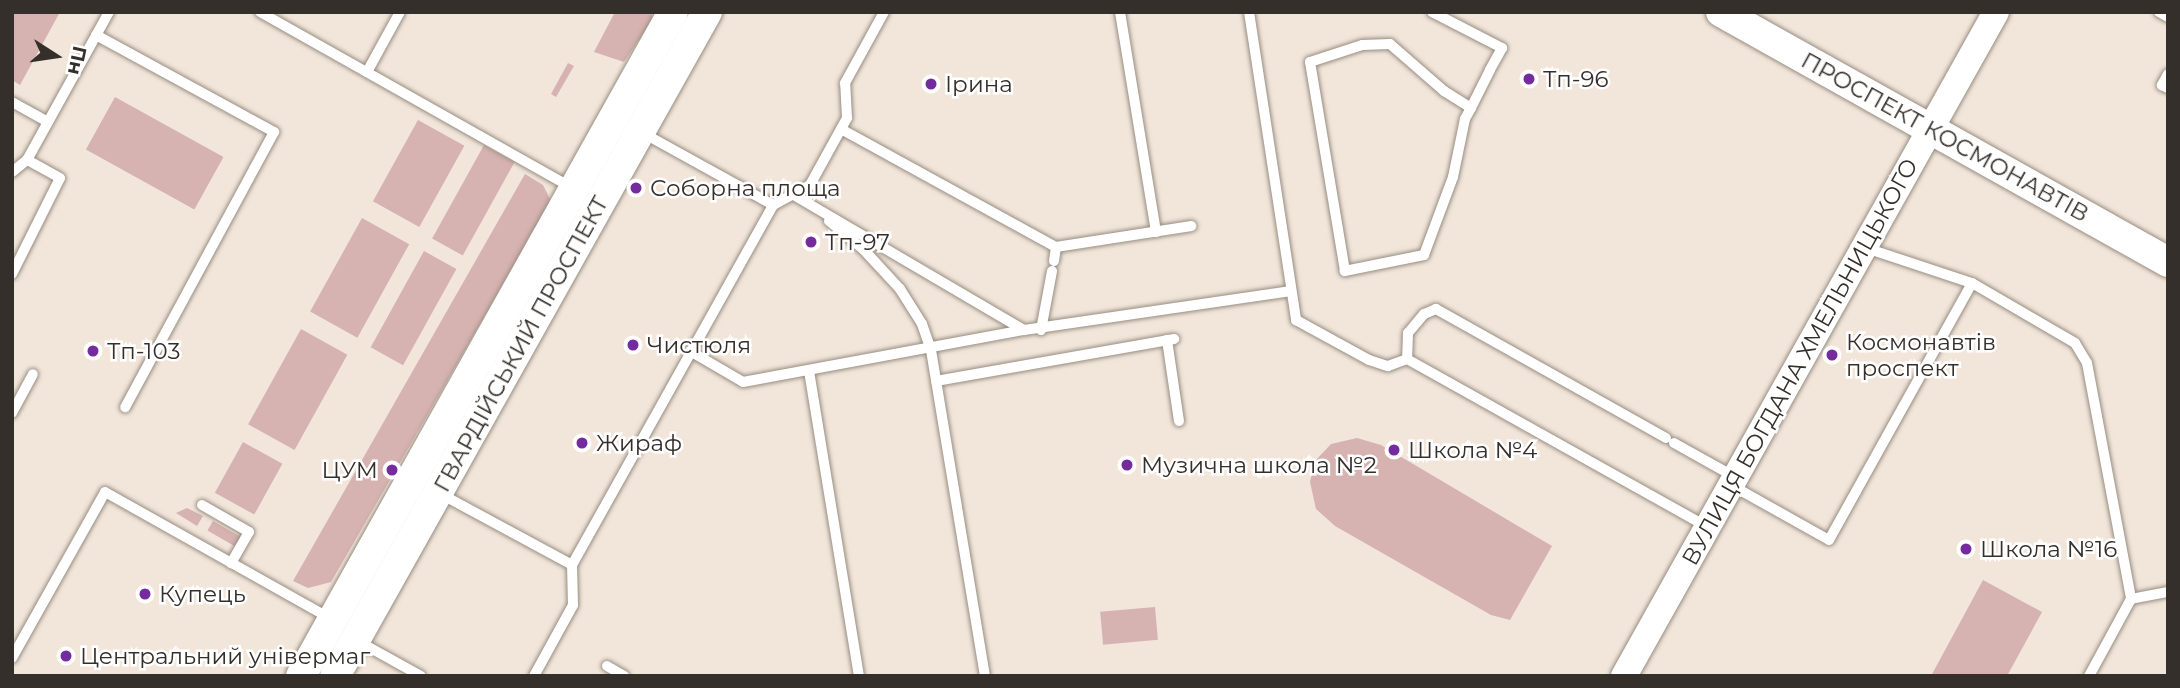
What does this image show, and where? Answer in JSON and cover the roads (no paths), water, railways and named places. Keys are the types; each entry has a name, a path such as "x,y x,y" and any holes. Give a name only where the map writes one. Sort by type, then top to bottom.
{"main road":[{"name":"ГВАРДІЙСЬКИЙ ПРОСПЕКТ","path":"302,676 674,12"},
{"name":"ГВАРДІЙСЬКИЙ ПРОСПЕКТ","path":"335,676 707,12"},
{"name":"ПРОСПЕКТ КОСМОНАВТІВ","path":"1721,12 2168,262"},
{"path":"517,291 543,306"}],"street":[{"name":"ВУЛИЦЯ БОГДАНА ХМЕЛЬНИЦЬКОГО","path":"1624,676 1996,12"}],"lane":[{"path":"12,172 27,160 109,12"},
{"path":"260,12 574,189"},
{"path":"367,72 400,12"},
{"path":"534,676 573,605 572,565 773,205 810,185 847,118 845,83 884,12"},
{"path":"1120,12 1156,232"},
{"path":"1249,12 1296,320 1341,349 1388,366 1408,359 1707,527"},
{"path":"1432,12 1502,48 1471,108 1452,177 1424,255 1345,271 1310,62 1362,45 1390,44 1444,91 1471,108"},
{"path":"2159,12 2168,17"},
{"path":"96,34 274,132 125,407"},
{"path":"2168,74 2162,85 2168,88"},
{"path":"12,102 48,122"},
{"path":"841,129 1056,247 1191,226"},
{"path":"640,131 773,205"},
{"path":"12,274 60,178 27,160"},
{"path":"792,194 1024,330"},
{"path":"812,206 864,250 900,289 922,324 931,350 985,676"},
{"path":"1041,330 1056,247"},
{"path":"1864,247 1972,283 2075,343 2087,363 2132,599 2089,676"},
{"path":"1408,359 1408,333 1424,314 1436,309 1670,441 1829,540 1972,283"},
{"path":"690,351 743,382 931,350 1024,330 1041,330 1291,291"},
{"path":"936,381 1170,339 1179,421"},
{"path":"809,370 859,676"},
{"path":"12,413 33,374"},
{"path":"12,658 105,492 332,620"},
{"path":"438,492 572,565"},
{"path":"202,505 249,532 231,563"},
{"path":"2132,599 2168,592"},
{"path":"356,639 421,676"},
{"path":"607,666 624,676"}],"place":[{"name":"Тп-96","path":"1529,79"},
{"name":"Ірина","path":"931,84"},
{"name":"Соборна площа","path":"636,188"},
{"name":"Тп-97","path":"811,242"},
{"name":"Чистюля","path":"633,345"},
{"name":"Тп-103","path":"93,351"},
{"name":"Космонавтів проспект","path":"1832,355"},
{"name":"Жираф","path":"582,443"},
{"name":"Школа №4","path":"1394,450"},
{"name":"Музична школа №2","path":"1127,465"},
{"name":"ЦУМ","path":"392,470"},
{"name":"Школа №16","path":"1966,549"},
{"name":"Купець","path":"145,594"},
{"name":"Центральний універмаг","path":"66,656"}]}
